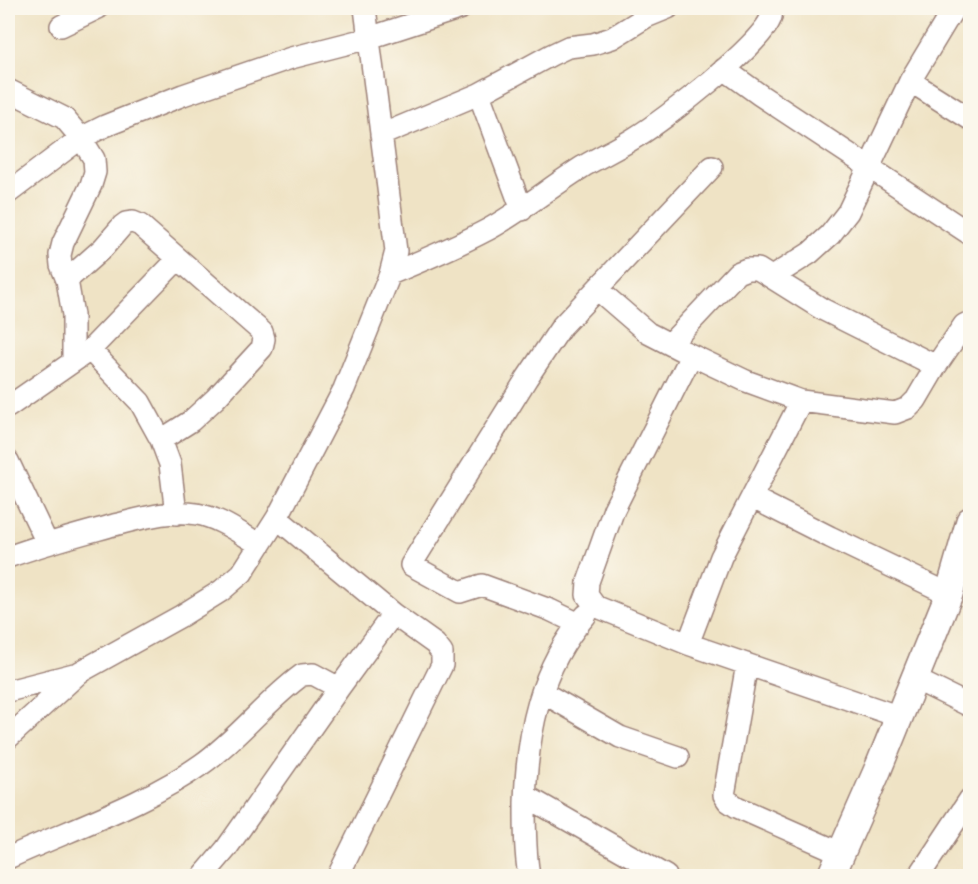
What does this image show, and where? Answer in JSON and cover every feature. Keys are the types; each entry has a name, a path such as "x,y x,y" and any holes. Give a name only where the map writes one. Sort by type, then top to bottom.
{"street":[{"path":"61,26 98,8"},
{"path":"8,738 80,672 181,616 221,591 242,573 277,518 344,389 390,274 396,251 365,8"},
{"path":"8,193 81,138 105,126 183,95 291,58 369,39 461,8"},
{"path":"381,135 479,94 568,47 593,44 612,38 646,17 668,8"},
{"path":"390,274 443,253 522,210 583,167 636,138 669,116 757,37 771,17 771,8"},
{"path":"772,277 810,253 830,235 848,212 910,81 954,8"},
{"path":"724,69 970,234"},
{"path":"910,81 970,119"},
{"path":"8,90 64,118 81,138 94,159 95,172 91,185 63,243 60,255 61,265 67,280 82,355 140,402 161,440 170,464 176,514"},
{"path":"479,94 522,210"},
{"path":"579,624 550,610 482,585 460,592 411,565 527,378 562,326 712,167"},
{"path":"67,280 126,223 133,222 140,225 262,332 264,339 262,348 215,399 191,421 161,440"},
{"path":"8,407 82,355 178,259"},
{"path":"670,344 737,273 747,268 758,268 822,309 936,366"},
{"path":"597,289 648,333 746,381 801,401 895,413 908,408 916,400 964,325 970,322"},
{"path":"692,356 614,509 588,582 587,595 595,606 688,644 900,717"},
{"path":"688,644 721,557 801,401"},
{"path":"8,461 47,543"},
{"path":"753,498 949,594"},
{"path":"8,557 47,543 142,518 176,514 196,514 220,521 259,544"},
{"path":"277,518 393,614 435,644 442,653 442,665 338,876"},
{"path":"747,664 724,795 737,807 836,865 900,717 949,594 970,521"},
{"path":"533,874 524,849 527,758 532,728 542,692 558,653 595,606"},
{"path":"203,876 226,849 393,614"},
{"path":"8,691 80,672"},
{"path":"8,858 177,781 205,763 302,675 313,674 339,688"},
{"path":"915,679 970,706"},
{"path":"542,692 620,737 678,757"},
{"path":"526,796 666,876"},
{"path":"919,876 970,799"}]}
